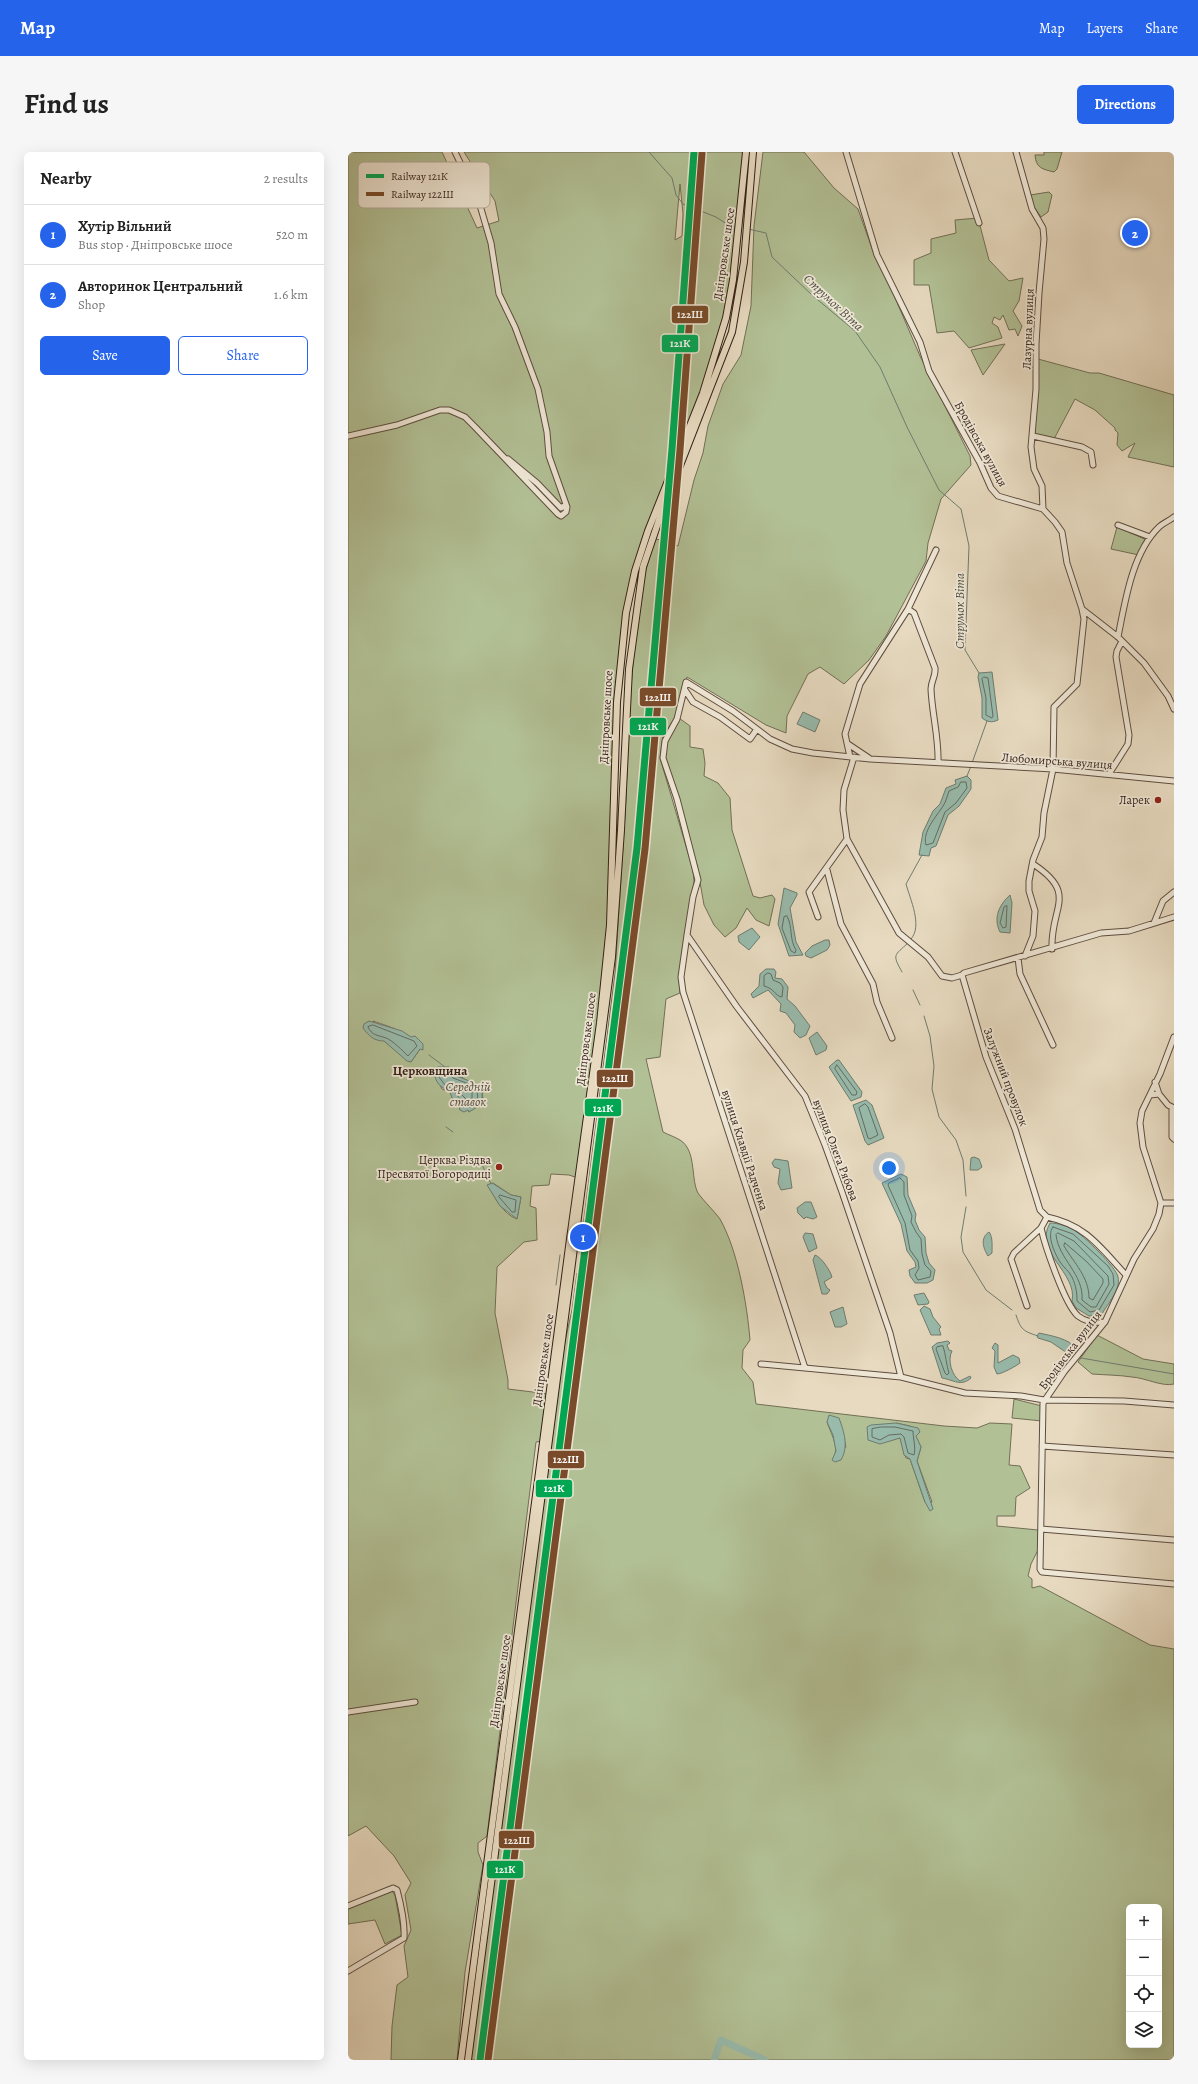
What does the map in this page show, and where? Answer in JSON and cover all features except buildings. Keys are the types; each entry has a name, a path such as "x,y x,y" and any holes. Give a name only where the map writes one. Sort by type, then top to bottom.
{"main road":[{"name":"Дніпровське шосе","path":"461,2060 600,1023 610,925 617,702 626,613 635,571 648,530 703,393 716,356 733,280 742,208 746,152"},
{"name":"Дніпровське шосе","path":"468,2060 612,957 621,830 626,704 635,618 643,567 655,531 732,332 745,247 753,152"}],"street":[{"path":"455,152 460,162"},
{"name":"Бродівська вулиця","path":"846,152 877,255 920,342 930,371 980,463 991,488 998,496 1043,509"},
{"path":"955,152 979,223"},
{"name":"Лазурна вулиця","path":"1016,152 1032,209 1043,228 1044,240 1036,341 1036,389 1032,461 1042,486 1043,509"},
{"path":"348,436 397,425 440,410 449,410 465,417 558,514 561,516 565,515 566,505 548,456 547,432 538,389 515,327 499,294 491,243 481,208"},
{"path":"1033,436 1082,447 1091,452 1093,465"},
{"path":"496,450 537,483 561,508 566,505"},
{"path":"1025,956 1033,936 1035,911 1029,890 1033,864 1042,837 1044,813 1053,769 1054,707 1077,684 1084,619 1067,563 1062,532 1043,509"},
{"path":"1109,774 1128,744 1129,735 1116,657 1130,579 1150,538 1158,528 1174,517"},
{"path":"1118,524 1150,538"},
{"path":"936,550 908,609 860,684 845,734 852,757 844,790 843,810 847,839 898,933 928,956 942,976 952,978 964,973 1052,949 1102,933 1129,931 1174,917"},
{"path":"908,609 914,613 935,668 936,674 931,688 936,722 938,763"},
{"path":"1082,609 1120,639 1152,673 1168,696 1174,709"},
{"name":"Любомирська вулиця","path":"685,690 686,682 770,739 792,749 870,759 1053,769 1174,781"},
{"path":"685,690 693,702 720,717 750,739 757,729"},
{"name":"вулиця Клавдії Радченка","path":"685,690 677,720 665,741 663,758 677,800 698,880 693,898 681,977 683,992 805,1368"},
{"path":"848,744 870,759"},
{"path":"818,917 809,892 827,870 847,839"},
{"path":"1033,864 1050,875 1058,887 1060,898 1051,940 1052,949"},
{"path":"827,870 840,924 873,984 877,1002 892,1038"},
{"path":"1154,924 1163,902 1174,892"},
{"name":"вулиця Олега Рябова","path":"687,935 737,1007 795,1086 805,1096 826,1145 890,1333 902,1377"},
{"path":"1018,958 1020,974 1054,1045"},
{"name":"Залужний провулок","path":"962,975 986,1057 1015,1129 1040,1210 1047,1217"},
{"path":"1174,1037 1142,1111 1141,1134 1146,1158 1161,1203 1174,1202"},
{"path":"1167,1054 1174,1056"},
{"path":"1155,1082 1159,1094 1173,1108 1172,1137 1174,1139"},
{"path":"1150,1095 1159,1094"},
{"name":"Бродівська вулиця","path":"1161,1203 1159,1214 1153,1229 1126,1274 1105,1322 1064,1372 1044,1400 1042,1406 1040,1571 1174,1584"},
{"path":"1027,1306 1011,1259 1014,1253 1041,1228 1047,1217 1062,1220 1080,1228 1126,1274"},
{"path":"1041,1228 1058,1278 1073,1311 1079,1317 1088,1321 1105,1322"},
{"path":"761,1364 902,1377 965,1393 1021,1396 1044,1400 1124,1401 1174,1405"},
{"path":"1042,1446 1174,1455"},
{"path":"1041,1529 1174,1540"},
{"path":"348,1712 415,1702"},
{"path":"348,1906 393,1888 397,1890 405,1928 404,1938 369,1957 348,1971"}],"shaded area":[{"path":"348,152 442,152 447,162 358,162 358,208 468,208 477,228 499,221 495,201 490,193 490,162 470,162 464,152 746,152 737,244 716,356 635,571 620,656 610,925 578,1178 569,1175 551,1174 549,1185 532,1186 530,1206 536,1208 537,1240 524,1242 497,1267 495,1313 508,1380 508,1389 549,1394 543,1441 536,1442 487,1836 478,1843 478,1852 483,1865 465,1972 457,2060 391,2060 392,2026 397,1985 408,1977 404,1946 411,1930 405,1895 411,1883 394,1856 366,1826 348,1836","holes":["680,184 683,214 682,236 675,240","373,1021 405,1034 415,1043 420,1049 411,1062 384,1041","438,1067 463,1078 482,1091 483,1101 469,1112 468,1110 460,1110 459,1103 454,1101 450,1092 442,1089 439,1083","493,1183 511,1195 521,1197 517,1219 512,1217 497,1200 488,1185"]},
{"path":"763,152 804,152 834,188 858,209 875,257 890,286 920,356 970,456 971,465 941,499 928,543 926,561 886,636 869,660 844,684 820,667 808,674 787,716 786,733 766,725 687,677 674,719 663,736 660,758 693,870 694,882 679,974 680,993 666,999 660,1057 646,1059 663,1132 680,1140 689,1150 697,1191 720,1219 732,1246 741,1278 747,1310 750,1340 743,1350 742,1368 753,1382 756,1404 944,1426 977,1428 990,1423 1012,1424 1009,1465 1020,1466 1030,1488 1016,1497 1015,1516 997,1516 997,1526 1038,1530 1038,1550 1031,1564 1028,1576 1032,1579 1032,1588 1040,1586 1150,1645 1174,1649 1174,2060 468,2060 561,1359 572,1310 577,1273 581,1270 585,1236 582,1234 615,973 626,799 629,709 637,619 645,573 655,539 668,541 678,546 694,480 703,453 708,426 723,384 741,355 751,306 754,226","holes":["840,1421 846,1447 835,1455 835,1443 827,1422","896,1423 910,1426 921,1447 917,1461 932,1502 925,1502 910,1459 906,1458 900,1438 890,1439"]},
{"path":"1044,152 1062,152 1057,169 1054,172 1043,169 1037,163 1035,155 1044,155"},
{"path":"1049,192 1052,195 1048,212 1041,217 1034,207 1030,195"},
{"path":"978,218 989,260 1009,281 1023,278 1019,301 1013,311 1022,326 1018,336 1015,329 1009,330 1003,315 1000,320 994,317 992,323 998,327 1002,338 969,348 954,331 937,333 929,285 914,285 914,260 931,253 931,239 956,233 955,220"},
{"path":"1005,344 983,375 971,350"},
{"path":"1038,359 1090,373 1099,373 1174,395 1174,467 1128,457 1135,443 1122,451 1117,445 1118,433 1115,428 1095,410 1075,399 1054,439 1035,435"},
{"path":"1117,527 1147,540 1139,555 1111,549"},
{"path":"679,718 690,726 690,747 703,749 705,763 704,776 718,783 730,798 732,830 753,896 760,898 772,895 775,899 769,926 756,920 747,908 736,928 725,937 714,925 704,905 697,865 665,759 666,742"},
{"path":"1097,1335 1143,1359 1174,1364 1174,1384 1169,1385 1127,1376 1092,1374 1078,1362"},
{"path":"1014,1399 1042,1406 1042,1421 1012,1418"},
{"path":"386,1891 392,1891 395,1895 402,1935 385,1944 375,1920 348,1924 348,1907"}],"water":[{"path":"992,672 998,720 992,722 982,718 982,698 978,677 979,673"},
{"path":"803,712 820,720 815,732 797,724"},
{"path":"967,776 971,780 971,789 959,806 948,815 936,846 931,848 929,856 919,855 923,832 933,811 940,804 946,788 956,784 955,780"},
{"path":"784,888 797,893 790,908 796,942 803,955 789,956 778,924"},
{"path":"1010,895 1012,903 1010,933 1000,932 997,922 998,912 1000,907"},
{"path":"752,928 760,937 749,950 739,942 738,936"},
{"path":"825,940 829,940 830,945 827,950 811,958 806,956 805,953 812,946"},
{"path":"766,969 774,969 776,972 775,978 782,979 788,987 787,999 795,1006 810,1026 806,1035 800,1038 794,1032 795,1025 786,1013 780,1011 781,1004 768,990 753,998 751,994 759,986 760,974"},
{"path":"369,1021 402,1031 411,1037 415,1036 423,1044 423,1050 420,1049 411,1062 407,1061 384,1041 372,1038 367,1033 363,1028 364,1024"},
{"path":"817,1032 827,1046 826,1050 816,1055 809,1038"},
{"path":"839,1060 862,1092 861,1097 851,1101 829,1067"},
{"name":"Середній ставок","path":"438,1067 449,1067 454,1071 454,1075 482,1086 482,1104 469,1112 468,1110 464,1112 460,1110 459,1103 452,1098 450,1092 437,1082 434,1070"},
{"path":"866,1100 872,1105 884,1138 868,1145 865,1141 853,1105"},
{"path":"974,1157 979,1159 982,1167 978,1170 970,1170 971,1158"},
{"path":"775,1159 788,1161 792,1188 781,1190 778,1183 780,1169 774,1167 772,1163"},
{"path":"901,1174 907,1177 908,1195 916,1214 915,1220 919,1230 925,1237 926,1253 929,1263 935,1270 933,1280 927,1283 915,1283 910,1276 909,1270 916,1267 915,1262 907,1251 901,1224 882,1183"},
{"path":"492,1183 511,1195 521,1197 517,1219 500,1206 487,1185"},
{"path":"805,1202 811,1202 817,1217 813,1219 806,1217 804,1219 798,1213 797,1208"},
{"path":"1050,1223 1065,1226 1078,1233 1099,1252 1116,1273 1118,1277 1118,1287 1102,1314 1089,1316 1076,1308 1072,1301 1072,1291 1069,1281 1051,1253 1047,1243 1046,1234"},
{"path":"989,1232 992,1239 992,1253 988,1256 983,1240"},
{"path":"805,1233 813,1234 817,1248 809,1252 803,1237"},
{"path":"815,1255 825,1264 832,1277 824,1282 830,1290 827,1294 822,1294 813,1260"},
{"path":"924,1293 929,1302 928,1304 918,1305 914,1295"},
{"path":"924,1306 930,1309 933,1317 941,1327 939,1329 941,1335 931,1335 920,1310"},
{"path":"843,1307 847,1324 841,1327 835,1327 830,1312"},
{"path":"1039,1333 1054,1336 1069,1342 1077,1349 1073,1354 1067,1353 1051,1342 1038,1338 1037,1336"},
{"path":"948,1341 950,1343 947,1345 949,1350 952,1351 950,1359 951,1368 957,1379 960,1381 970,1376 971,1378 967,1381 957,1382 942,1378 932,1347 937,1343"},
{"path":"995,1343 998,1345 998,1363 1013,1355 1019,1358 1020,1363 997,1374 994,1367 995,1351 992,1348"},
{"path":"829,1415 839,1418 845,1439 845,1450 841,1460 835,1462 832,1460 836,1451 833,1435 827,1422"},
{"path":"896,1423 918,1428 920,1432 916,1436 921,1447 917,1461 933,1509 930,1511 925,1502 910,1459 904,1455 900,1438 880,1444 868,1440 867,1427 871,1425"}],"waterway":[{"name":"Струмок Віта","path":"649,152 672,178 676,195 683,204 716,217 730,226 735,227"},
{"name":"Струмок Віта","path":"748,229 766,233 772,257 812,295 855,331 880,367 907,427 939,490 961,509 969,546 965,650 979,673"},
{"name":"Струмок Віта","path":"972,763 987,721"},
{"name":"Струмок Віта","path":"967,776 971,766"},
{"name":"Струмок Віта","path":"911,939 916,927 916,920 906,884 922,855"},
{"name":"Струмок Віта","path":"902,972 896,956 897,953 908,943"},
{"name":"Струмок Віта","path":"913,990 920,1005"},
{"name":"Струмок Віта","path":"924,1016 930,1036 934,1066 932,1089 939,1117 956,1140 963,1160 966,1196"},
{"path":"429,1055 445,1067"},
{"path":"446,1127 453,1132"},
{"path":"478,1156 491,1184"},
{"name":"Струмок Віта","path":"966,1207 961,1237 963,1252 986,1290 1012,1310"},
{"path":"556,1285 560,1255"},
{"name":"Струмок Віта","path":"1016,1315 1019,1324 1023,1329 1038,1336"},
{"name":"Струмок Віта","path":"1081,1358 1174,1374"},
{"path":"714,2060 721,2040 765,2060"}],"rail line":[{"name":"121К","path":"480,2060 637,848 672,449 694,152"},
{"name":"122Ш","path":"488,2060 645,849 680,450 702,153"}],"place":[{"name":"Авторинок Центральний","path":"1135,233"},
{"name":"Ларек","path":"1158,800"},
{"name":"Церква Різдва Пресвятої Богородиці","path":"499,1167"},
{"name":"Хутір Вільний","path":"583,1237"}],"district":[{"name":"Церковщина","path":"430,1070"}]}
